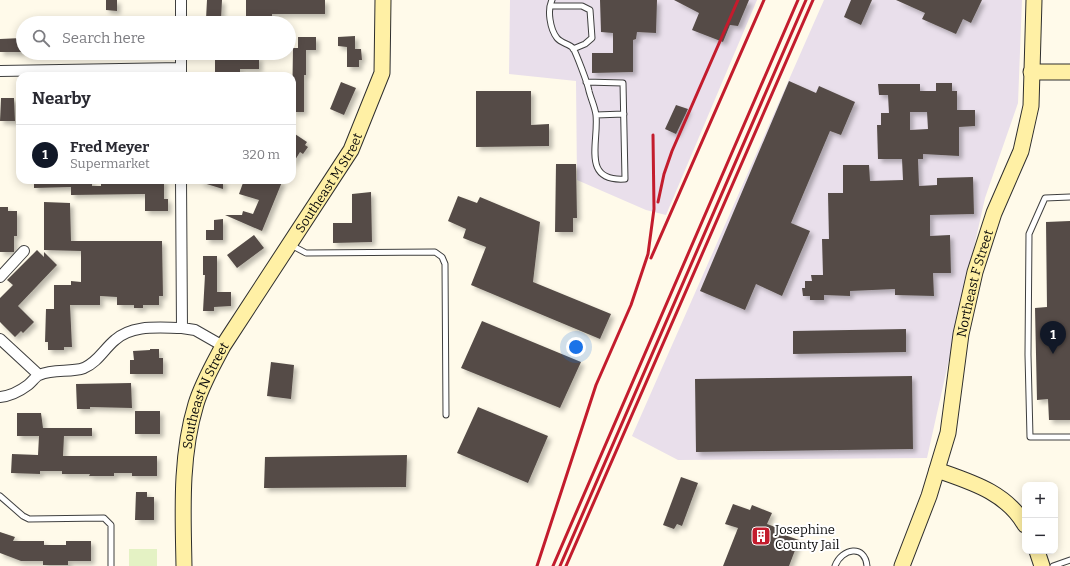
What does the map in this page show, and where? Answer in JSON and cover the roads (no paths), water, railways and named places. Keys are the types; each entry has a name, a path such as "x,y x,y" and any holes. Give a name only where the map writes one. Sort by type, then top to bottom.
{"street":[{"path":"181,0 181,16"},
{"name":"Southeast M Street","path":"223,346 351,150 382,73 383,0"},
{"name":"Northeast F Street","path":"902,566 937,470 948,433 961,334 975,272 994,213 1021,151 1031,106 1034,0"},
{"path":"0,71 181,72 181,60"},
{"path":"1031,72 1070,72"},
{"path":"181,184 182,328"},
{"path":"0,277 24,251"},
{"name":"Southeast N Street","path":"38,375 54,370 82,368 87,366 102,356 115,340 123,334 133,330 145,328 182,328 195,330 223,346 208,372 196,404 187,440 183,478 184,566"},
{"path":"0,339 38,375 18,391 0,397"},
{"path":"937,470 988,489 1013,510 1022,521"},
{"path":"1038,554 1042,566"}],"lane":[{"path":"552,0 550,21 558,38 573,49 586,82 596,115 594,162 602,174 613,180 625,179 623,83 586,82"},
{"path":"551,6 582,6 590,10 592,38 585,44 573,49"},
{"path":"596,115 624,114"},
{"path":"1070,196 1045,198 1029,234 1028,347 1030,437 1070,436"},
{"path":"290,245 306,252 435,252 442,257 445,264 446,278 446,415"},
{"path":"0,496 23,516 30,519 104,518 109,522 111,531 111,566"},
{"path":"835,566 842,554 849,551 860,553 864,557 867,566"},
{"path":"1053,566 1070,560"}],"railway":[{"path":"658,202 664,174 672,151 738,0"},
{"path":"651,258 764,0"},
{"path":"553,566 798,0"},
{"path":"560,566 806,0"},
{"path":"566,566 813,0"},
{"path":"537,566 596,385 631,305 648,254 654,209 653,135"}],"place":[{"name":"Fred Meyer","path":"1053,354"},
{"name":"Josephine County Jail","path":"761,536"}]}
